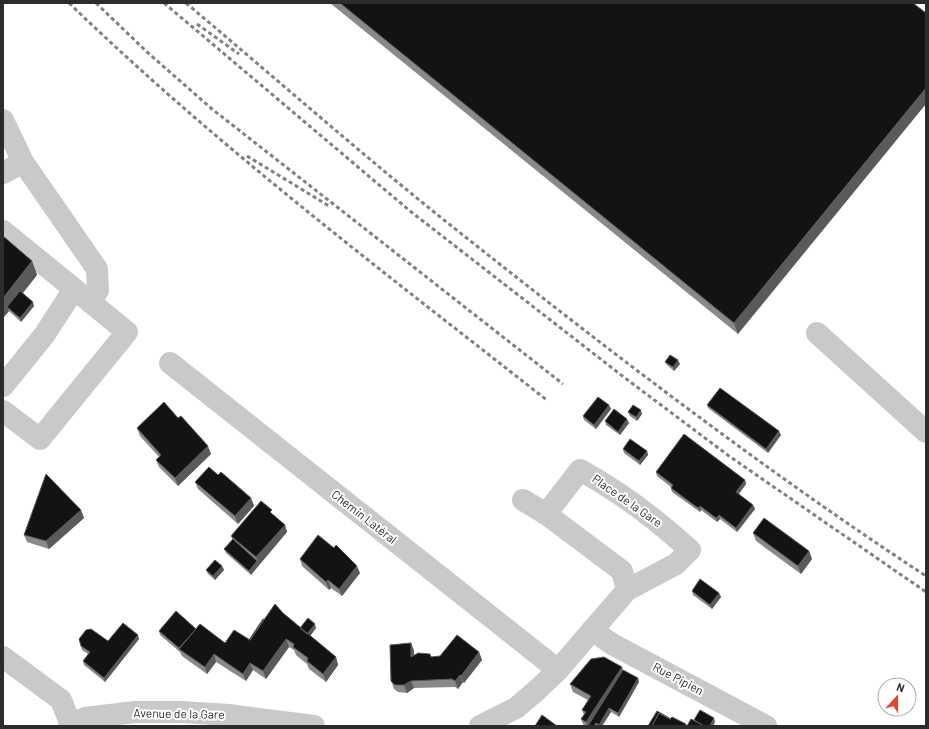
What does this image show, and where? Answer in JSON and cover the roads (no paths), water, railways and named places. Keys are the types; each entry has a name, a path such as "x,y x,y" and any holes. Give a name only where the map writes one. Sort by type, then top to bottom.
{"street":[{"path":"3,120 23,162 97,269 98,290 91,302"},
{"path":"3,172 23,162"},
{"path":"3,231 127,332 40,439 3,410"},
{"path":"3,386 45,334 74,289"},
{"path":"817,333 926,432"},
{"name":"Chemin Latéral","path":"170,363 558,670"},
{"name":"Place de la Gare","path":"480,726 516,708 536,692 558,670 627,590 676,564 690,550 666,529 610,486 580,470 546,514"},
{"path":"523,500 546,514 622,571 627,590"},
{"name":"Rue Pipien","path":"592,630 612,644 766,726"},
{"path":"3,657 61,700 70,725"},
{"name":"Avenue de la Gare","path":"70,725 85,718 100,716 135,712 182,712 228,715 314,726"}],"railway":[{"path":"69,3 126,56 243,159 364,257 548,401"},
{"path":"96,3 147,52 212,109 563,384"},
{"path":"164,3 410,211 625,378 729,456 926,592"},
{"path":"186,3 416,197 566,316 743,450 864,535 926,576"},
{"path":"197,24 239,54"},
{"path":"247,156 329,206"}]}
